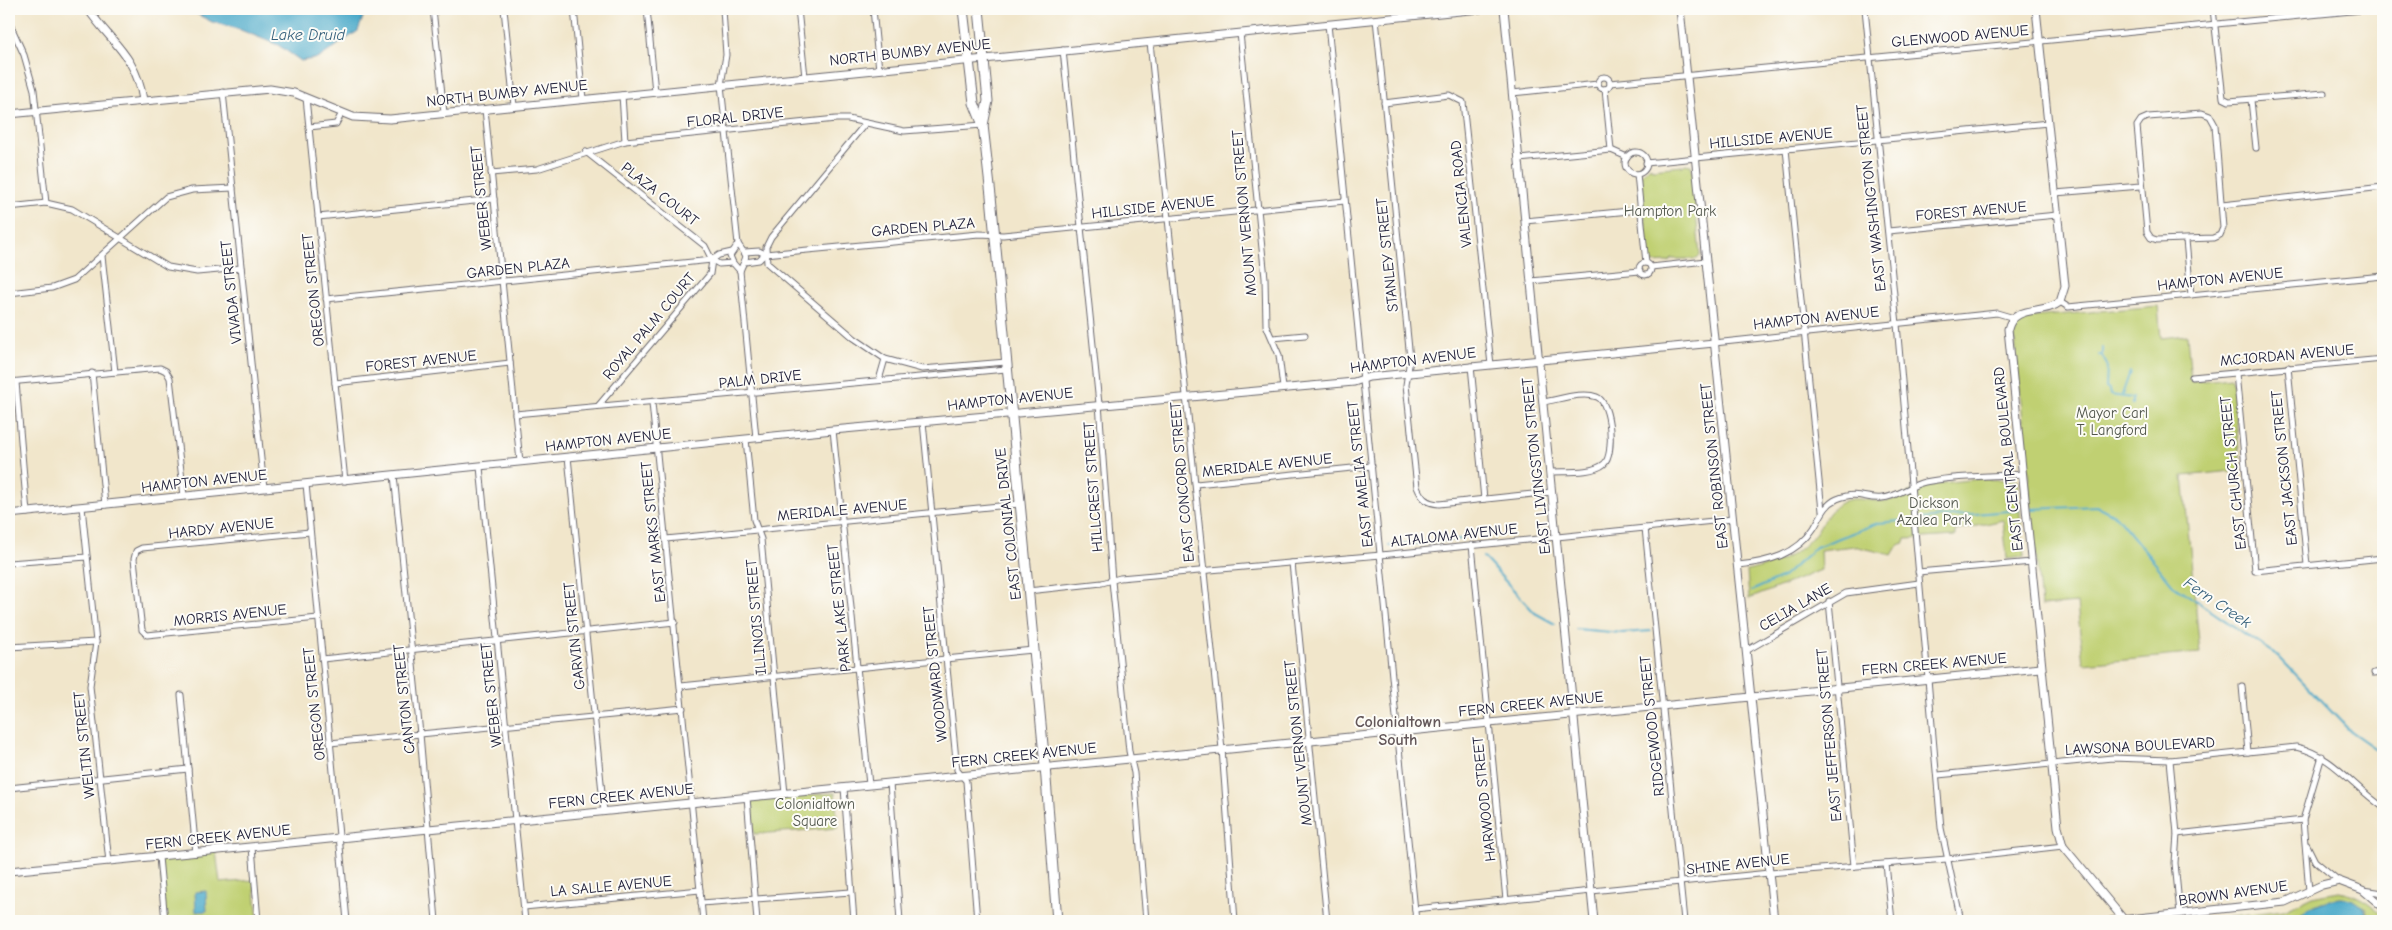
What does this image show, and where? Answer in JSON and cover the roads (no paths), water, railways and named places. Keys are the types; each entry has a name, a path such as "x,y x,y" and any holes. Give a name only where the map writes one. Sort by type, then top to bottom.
{"highway":[{"name":"EAST COLONIAL DRIVE","path":"963,9 974,103 983,125 1045,766 1057,921"},
{"name":"EAST COLONIAL DRIVE","path":"979,9 988,101 983,125"}],"street":[{"path":"88,9 125,52 136,74 143,100"},
{"path":"433,9 444,113"},
{"path":"504,9 514,106"},
{"path":"574,9 583,99"},
{"path":"647,9 655,92"},
{"path":"723,9 726,48 721,85 738,244 744,250 744,263 740,270 756,438"},
{"path":"798,9 805,77"},
{"path":"873,9 879,70"},
{"name":"NORTH BUMBY AVENUE","path":"9,114 270,89 306,98 342,113 373,119 1480,9"},
{"name":"EAST LIVINGSTON STREET","path":"1504,9 1594,921"},
{"name":"EAST ROBINSON STREET","path":"1680,9 1774,921"},
{"name":"EAST WASHINGTON STREET","path":"1865,9 1897,324 1927,679 1938,775 1941,828 1961,921"},
{"path":"2014,318 2025,312 2046,310 2060,302 2065,286 2036,9"},
{"path":"2213,9 2223,98 2229,101 2251,100 2324,93"},
{"name":"GLENWOOD AVENUE","path":"1598,84 1604,77 1610,83 2372,9"},
{"name":"STANLEY STREET","path":"1376,19 1410,359 1406,385 1417,487 1421,497 1431,503 1484,499"},
{"path":"9,22 11,34 30,72 37,112 46,203"},
{"name":"EAST AMELIA STREET","path":"1328,24 1416,921"},
{"name":"MOUNT VERNON STREET","path":"1240,33 1264,278 1266,325 1279,355 1283,388"},
{"name":"EAST CONCORD STREET","path":"1150,42 1222,748 1236,921"},
{"name":"HILLCREST STREET","path":"1063,50 1099,404 1112,581 1134,773 1146,921"},
{"path":"1610,83 1605,89 1611,150"},
{"path":"1512,93 1598,84 1605,89"},
{"name":"VIVADA STREET","path":"223,92 264,488"},
{"path":"622,95 625,141"},
{"name":"VALENCIA ROAD","path":"1384,104 1449,95 1462,102 1490,365"},
{"name":"OREGON STREET","path":"306,98 345,480"},
{"path":"2251,100 2256,148"},
{"name":"WEBER STREET","path":"485,109 520,462"},
{"path":"309,127 336,124 342,113"},
{"path":"2202,113 2210,116 2215,125 2224,228 2220,236 2186,240 2157,240 2150,238 2147,232 2141,186 2137,126 2141,120 2148,117 2202,113"},
{"name":"FLORAL DRIVE","path":"491,173 537,169 625,141 836,120 848,120 904,131 983,125"},
{"name":"HILLSIDE AVENUE","path":"1646,163 2048,123"},
{"path":"865,124 771,238 765,254 772,268 854,338 885,360 922,369 1006,365"},
{"path":"1786,149 1806,332 1822,511"},
{"path":"1519,159 1611,150 1626,157"},
{"name":"PLAZA COURT","path":"586,152 705,246 712,260"},
{"path":"1638,152 1645,157 1644,170 1637,174 1629,172 1626,168 1626,157 1638,152"},
{"path":"1531,282 1640,271 1642,274 1647,275 1650,273 1640,210 1637,174"},
{"path":"2055,193 2141,186"},
{"path":"2222,205 2383,187"},
{"path":"9,293 65,285 74,280 166,197 192,190 233,188"},
{"path":"318,217 494,199"},
{"name":"HILLSIDE AVENUE","path":"994,234 1345,201"},
{"path":"9,208 46,203 72,209 168,267 184,271 241,268"},
{"path":"1525,221 1640,210"},
{"name":"FOREST AVENUE","path":"1888,231 2058,215"},
{"name":"GARDEN PLAZA","path":"326,299 712,260 719,255 733,251 759,251 765,254 994,234"},
{"path":"2186,240 2191,295"},
{"path":"738,244 733,251 731,260 740,270"},
{"name":"GARDEN PLAZA","path":"712,260 719,264 744,263 759,260 765,254"},
{"path":"102,256 114,372"},
{"name":"ROYAL PALM COURT","path":"598,406 710,274 712,260"},
{"path":"1640,271 1642,265 1706,261"},
{"name":"HAMPTON AVENUE","path":"2060,302 2068,306 2078,306 2383,276"},
{"name":"HAMPTON AVENUE","path":"9,514 656,450 833,430 1283,388 1471,366 1997,313 2014,318"},
{"name":"EAST CENTRAL BOULEVARD","path":"2014,318 2008,329 2058,827 2063,846 2124,921"},
{"path":"1273,338 1305,335"},
{"name":"MCJORDAN AVENUE","path":"2192,377 2383,359"},
{"path":"880,380 885,360"},
{"name":"FOREST AVENUE","path":"335,383 510,363"},
{"name":"PALM DRIVE","path":"515,414 652,403 1006,365"},
{"path":"1471,366 1484,499 1552,492"},
{"path":"9,382 160,368 166,371 170,378 184,496"},
{"name":"EAST JACKSON STREET","path":"2288,368 2307,565"},
{"name":"EAST CHURCH STREET","path":"2236,373 2255,571 2307,565"},
{"path":"92,374 105,505"},
{"path":"16,382 27,512"},
{"path":"1543,402 1588,396 1597,397 1606,406 1611,450 1609,458 1603,465 1594,468 1550,472"},
{"name":"EAST MARKS STREET","path":"652,403 681,686"},
{"name":"WOODWARD STREET","path":"923,422 957,770 966,781 977,921"},
{"name":"PARK LAKE STREET","path":"833,430 869,785"},
{"name":"ILLINOIS STREET","path":"746,439 754,520 761,539 785,794"},
{"name":"GARVIN STREET","path":"568,458 604,812"},
{"name":"MERIDALE AVENUE","path":"1196,484 1372,466"},
{"name":"WEBER STREET","path":"480,467 525,921"},
{"path":"1738,565 1757,563 1785,555 1803,541 1822,511 1832,502 1848,496 1859,494 1883,498 1902,492 1911,486 1970,475 2024,474"},
{"name":"CANTON STREET","path":"394,475 420,734 436,921"},
{"name":"OREGON STREET","path":"306,484 347,921"},
{"name":"MERIDALE AVENUE","path":"666,540 1020,504"},
{"name":"WELTIN STREET","path":"82,507 96,642 90,686 109,862"},
{"name":"ALTALOMA AVENUE","path":"1028,591 1203,570 1380,555 1733,519"},
{"name":"RIDGEWOOD STREET","path":"1645,528 1684,921"},
{"name":"HARDY AVENUE","path":"144,634 134,559 136,551 142,548 310,532"},
{"name":"HARWOOD STREET","path":"1472,545 1506,900"},
{"path":"9,563 88,557"},
{"path":"2307,565 2383,558"},
{"path":"1918,572 2032,562"},
{"name":"MOUNT VERNON STREET","path":"1292,563 1327,921"},
{"name":"CELIA LANE","path":"1746,651 1846,592 1919,583"},
{"name":"EAST JEFFERSON STREET","path":"1829,601 1854,866"},
{"name":"MORRIS AVENUE","path":"144,634 151,636 318,618"},
{"path":"322,659 675,622"},
{"path":"9,647 96,642"},
{"path":"703,921 681,686 1033,650"},
{"name":"FERN CREEK AVENUE","path":"9,871 785,794 1222,748 2042,668"},
{"path":"2374,673 2383,672"},
{"path":"2242,686 2248,752"},
{"path":"181,695 196,853"},
{"path":"330,743 683,708"},
{"name":"LAWSONA BOULEVARD","path":"1938,775 2112,758 2170,760 2296,747 2322,756 2383,808"},
{"path":"2309,891 2303,820 2322,756"},
{"path":"2170,760 2177,834 2175,863 2180,914"},
{"path":"9,788 188,769"},
{"path":"890,783 900,921"},
{"path":"844,788 854,921"},
{"path":"747,797 757,921"},
{"path":"2177,834 2303,820"},
{"path":"2305,839 2315,861 2339,882 2363,890 2383,893"},
{"name":"SHINE AVENUE","path":"1415,909 1768,873 1947,859 2063,846"},
{"path":"252,847 258,921"},
{"path":"159,856 164,921"},
{"path":"1886,864 1892,921"},
{"name":"BROWN AVENUE","path":"2111,921 2285,902 2329,883 2339,882"},
{"name":"LA SALLE AVENUE","path":"524,907 700,890"},
{"path":"2363,890 2383,907"},
{"path":"701,903 851,892"}],"water":[{"name":"Lake Druid","path":"187,9 366,9 358,31 319,58 301,61 278,45 238,29 212,22"},
{"path":"206,891 207,911 196,912 195,892"},
{"path":"2339,898 2355,901 2365,911 2370,921 2293,921 2308,908"}],"waterway":[{"path":"2102,348 2102,356"},
{"path":"2099,355 2102,356 2107,365 2106,388 2109,390 2110,395 2132,398 2132,405"},
{"path":"2122,395 2130,372"},
{"name":"Fern Creek","path":"2031,509 2097,506 2116,516 2173,585 2279,657 2350,731 2383,754"},
{"name":"Fern Creek","path":"1751,591 1783,577 1816,547 1878,523 2019,510"},
{"name":"Fern Creek","path":"1389,546 1461,539"},
{"name":"Fern Creek","path":"1483,557 1535,613 1555,624"},
{"name":"Fern Creek","path":"1576,629 1622,633 1651,631"}],"district":[{"name":"Colonialtown South","path":"1398,730"}],"park label":[{"name":"Hampton Park","path":"1670,211"},
{"name":"Mayor Carl T. Langford","path":"2112,422"},
{"name":"Dickson Azalea Park","path":"1934,512"},
{"name":"Colonialtown Square","path":"815,812"}]}
